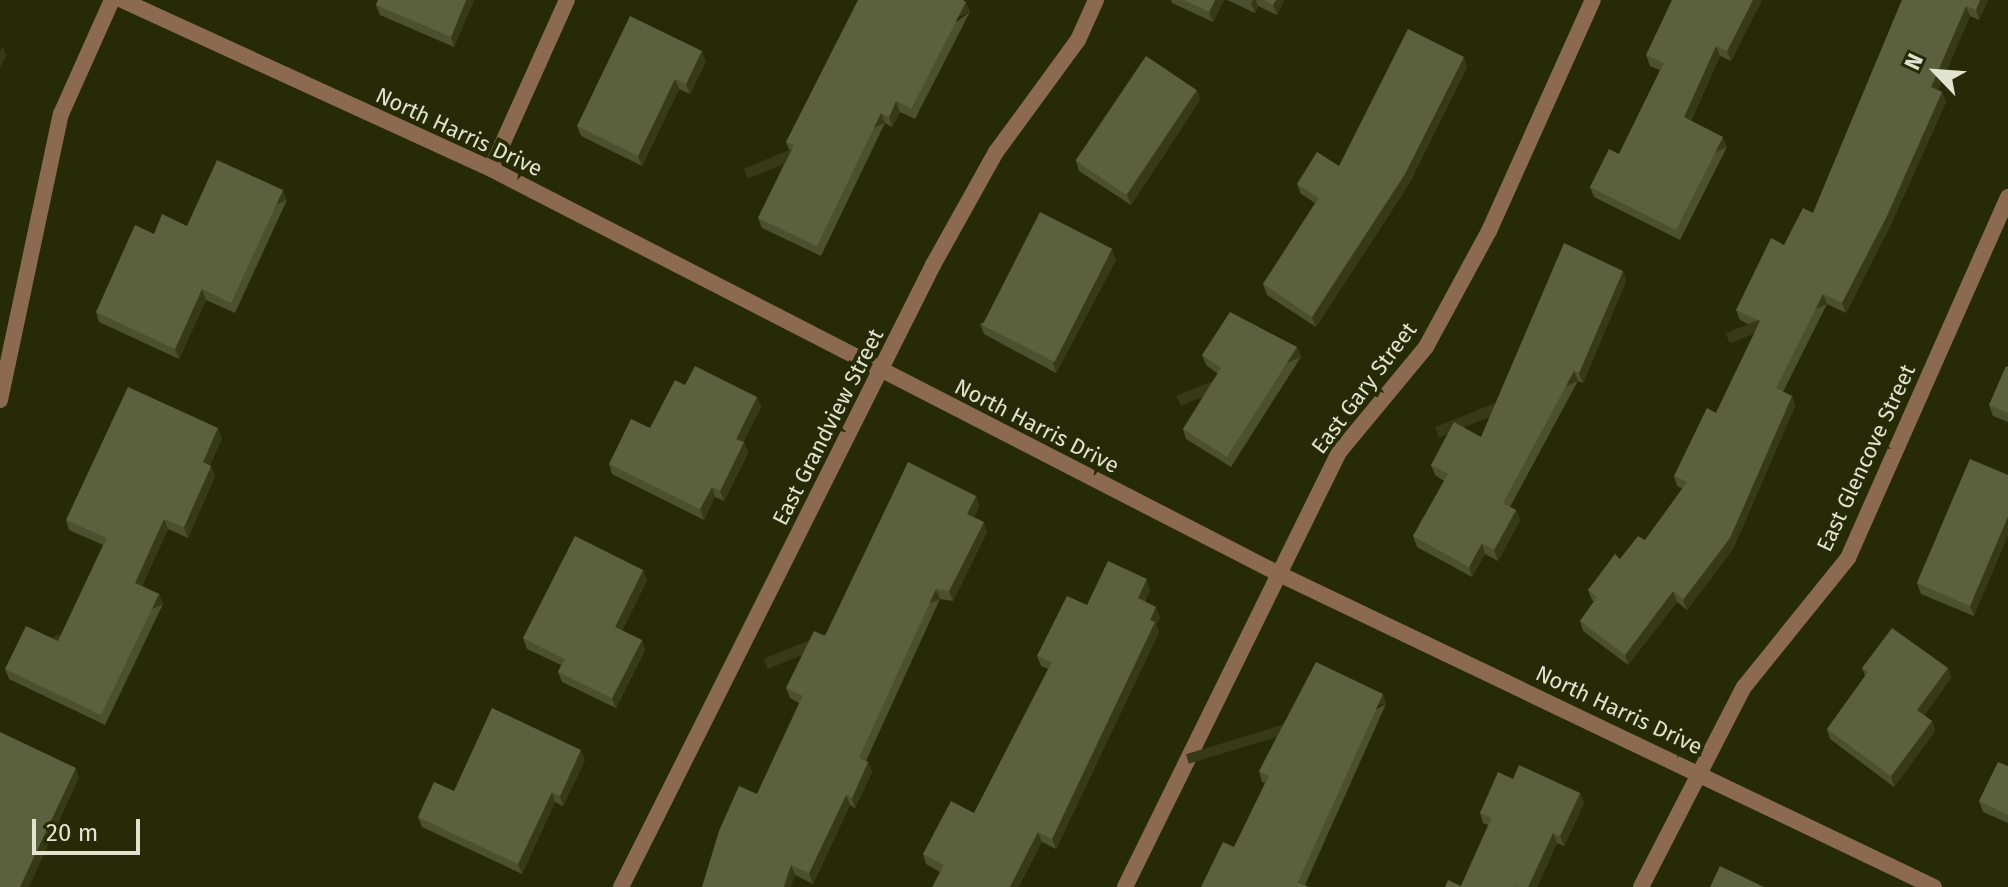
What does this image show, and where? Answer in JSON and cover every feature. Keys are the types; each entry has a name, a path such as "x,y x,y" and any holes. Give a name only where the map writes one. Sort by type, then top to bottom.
{"street":[{"path":"0,400 61,114 112,0"},
{"name":"North Harris Drive","path":"122,0 491,169 1277,573 1934,887"},
{"path":"491,169 567,0"},
{"name":"East Grandview Street","path":"621,887 883,371 933,265 989,165 1078,40 1096,0"},
{"name":"East Gary Street","path":"1125,887 1277,573 1340,451 1426,347 1489,231 1593,0"},
{"name":"East Glencove Street","path":"1641,887 1696,771 1744,687 1848,558 2008,197"}],"building":[{"path":"378,0 466,0 451,37 376,5"},
{"path":"858,0 966,2 911,109 896,101 889,117 881,113 817,246 758,218 794,145 786,142"},
{"path":"1184,0 1215,0 1209,12"},
{"path":"1672,0 1753,0 1727,51 1716,46 1684,117 1723,137 1676,230 1590,187 1609,149 1619,154 1664,63 1646,55"},
{"path":"1902,0 1980,0 1976,10 1966,6 1931,87 1942,92 1887,216 1842,303 1823,294 1776,388 1792,396 1730,538 1683,600 1673,591 1625,655 1580,621 1597,597 1588,590 1615,554 1620,559 1638,536 1645,540 1687,482 1674,476 1707,408 1716,413 1760,321 1736,310 1771,238 1784,245 1803,208 1813,213"},
{"path":"630,16 702,51 686,84 675,79 638,156 577,126"},
{"path":"1408,29 1464,57 1405,174 1312,317 1263,284 1319,198 1297,184 1317,152 1339,166"},
{"path":"1146,56 1197,90 1126,195 1076,160"},
{"path":"217,160 283,190 231,303 202,289 175,349 96,312 135,225 154,234 162,214 187,226"},
{"path":"1040,212 1112,249 1055,362 982,325"},
{"path":"1564,243 1623,271 1579,373 1574,371 1503,503 1516,510 1494,550 1482,543 1469,567 1413,536 1448,474 1431,465 1454,422 1481,437"},
{"path":"1230,312 1297,347 1227,457 1183,429 1221,368 1202,355"},
{"path":"695,366 757,397 736,439 744,442 720,491 712,487 700,509 609,464 631,419 650,428 675,380 685,385"},
{"path":"2008,367 2008,413 1989,405"},
{"path":"128,387 218,428 203,462 211,466 184,527 164,519 135,583 159,594 101,715 5,669 26,626 58,641 107,538 66,520"},
{"path":"1970,459 2008,475 2008,517 1970,606 1917,583"},
{"path":"908,462 976,496 967,514 984,522 949,591 936,589 859,758 868,762 852,798 846,795 809,873 791,865 784,887 702,887 719,831 739,786 757,794 803,696 786,688 814,631 825,636"},
{"path":"575,536 643,570 615,627 642,640 612,698 558,672 565,659 523,638"},
{"path":"1108,561 1147,579 1138,598 1156,607 1150,620 1155,622 1052,839 1038,832 1010,887 932,887 944,865 923,854 951,801 974,813 1052,662 1037,656 1067,596 1087,605"},
{"path":"1892,628 1948,668 1917,710 1932,721 1891,776 1827,729 1868,672 1862,668"},
{"path":"1316,662 1383,694 1298,882 1309,887 1201,887 1223,842 1234,847 1269,776 1259,771"},
{"path":"492,708 581,750 560,796 552,792 518,864 418,817 434,782 454,791"},
{"path":"0,732 76,768 20,887 0,887"},
{"path":"1998,762 2008,766 2008,815 1979,801"},
{"path":"1519,765 1580,793 1560,836 1553,833 1528,887 1445,887 1448,880 1461,886 1492,818 1480,813 1498,772 1513,779"},
{"path":"1720,866 1764,887 1710,887"}]}
